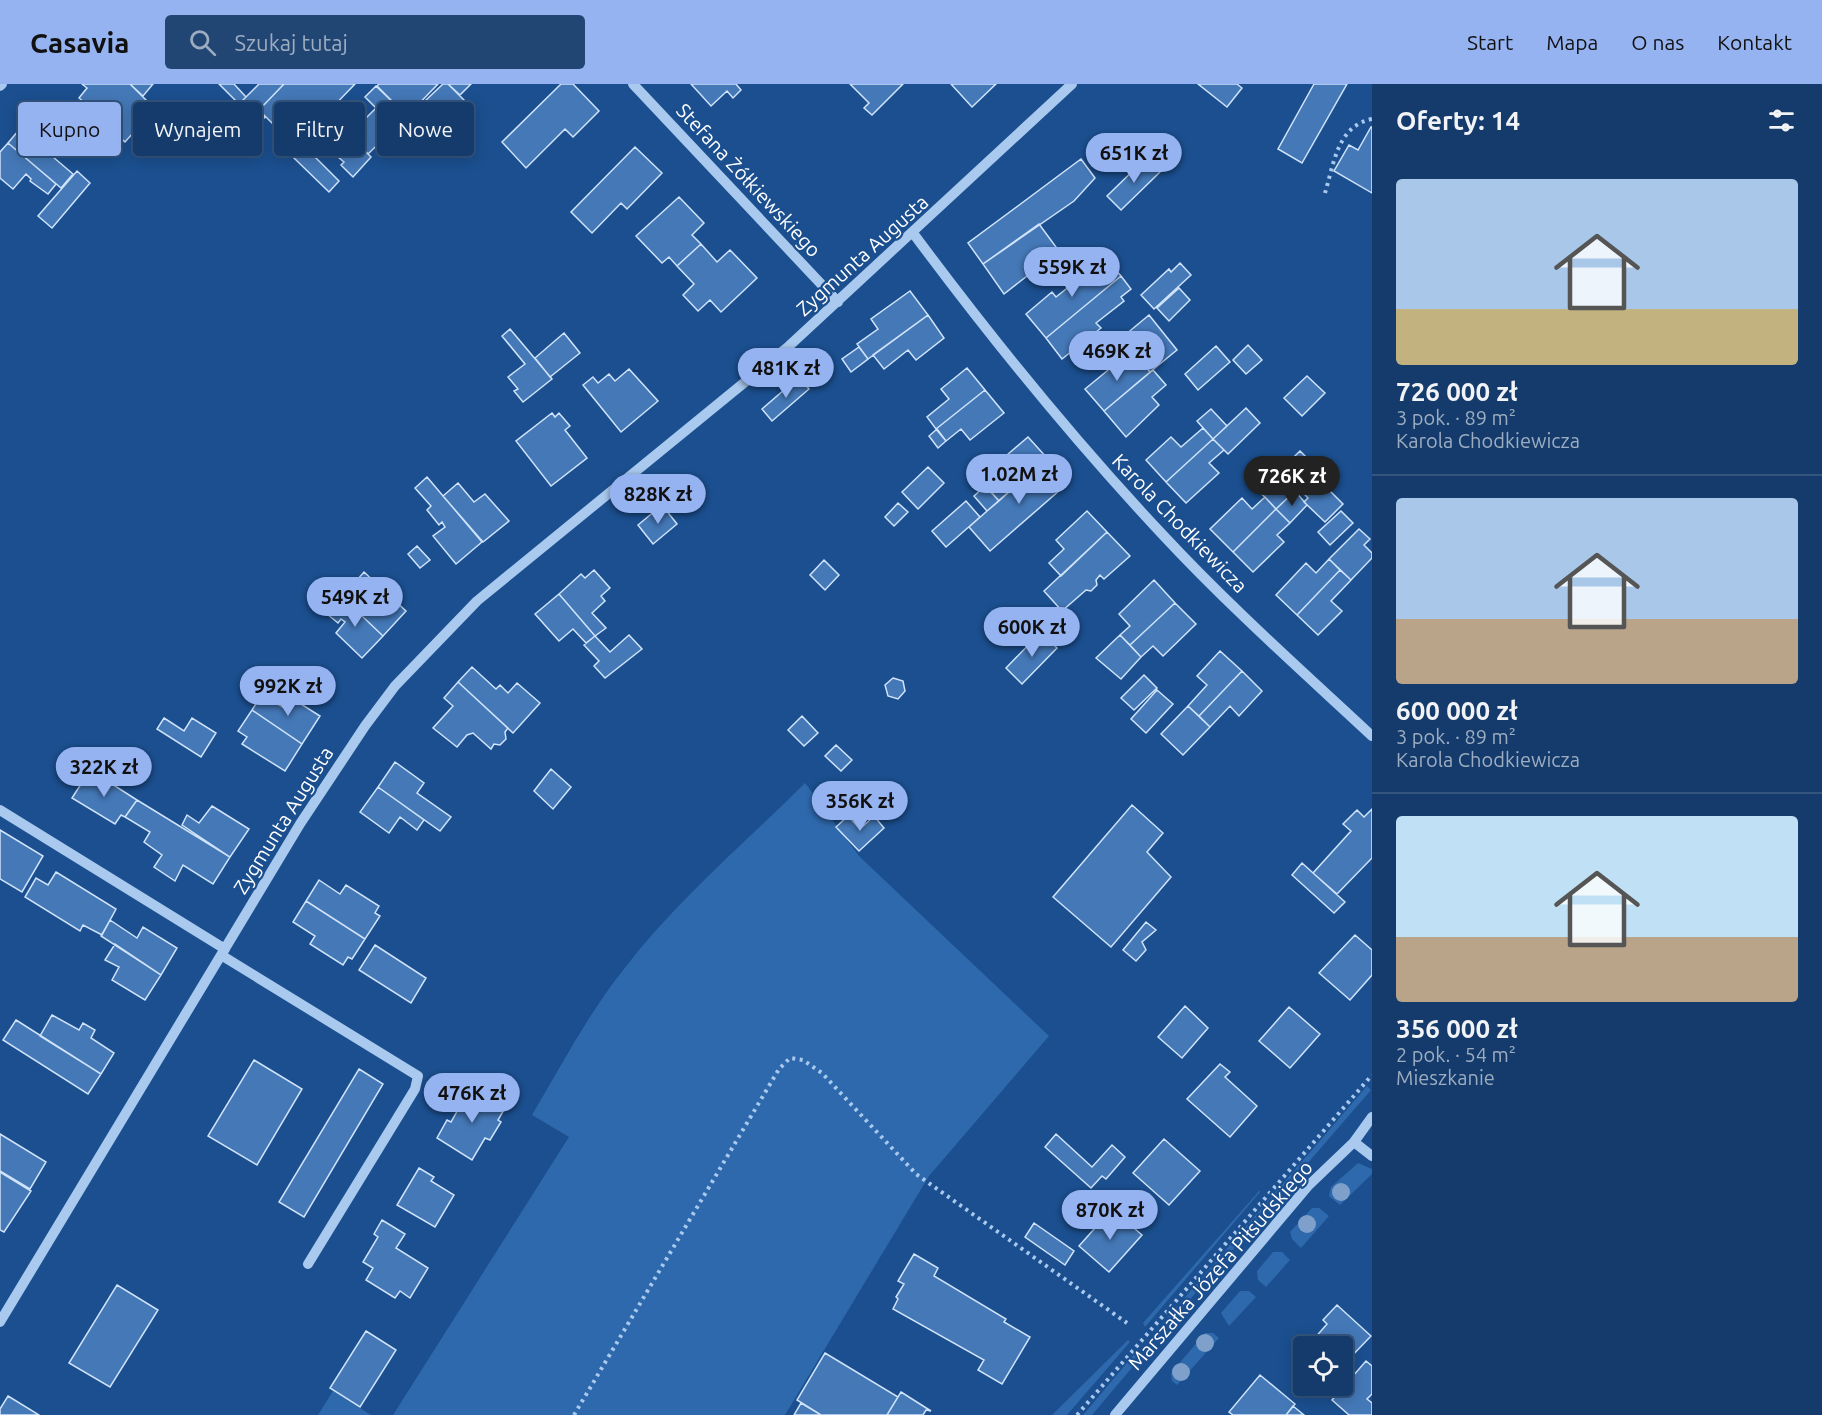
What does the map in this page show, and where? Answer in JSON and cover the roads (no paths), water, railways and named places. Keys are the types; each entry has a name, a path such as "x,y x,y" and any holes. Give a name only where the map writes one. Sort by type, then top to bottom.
{"street":[{"name":"Stefana Żółkiewskiego","path":"633,84 838,303"},
{"name":"Zygmunta Augusta","path":"0,1322 300,824 365,726 443,633 484,594 838,303 1072,84"},
{"name":"Karola Chodkiewicza","path":"913,233 994,339 1103,470 1233,606 1372,736"},
{"path":"0,810 418,1076 415,1089 308,1264"},
{"name":"Marszałka Józefa Piłsudskiego","path":"1354,1142 1372,1117"},
{"name":"Marszałka Józefa Piłsudskiego","path":"1115,1415 1308,1186 1354,1142 1372,1130"},
{"path":"1354,1142 1372,1156"}]}
